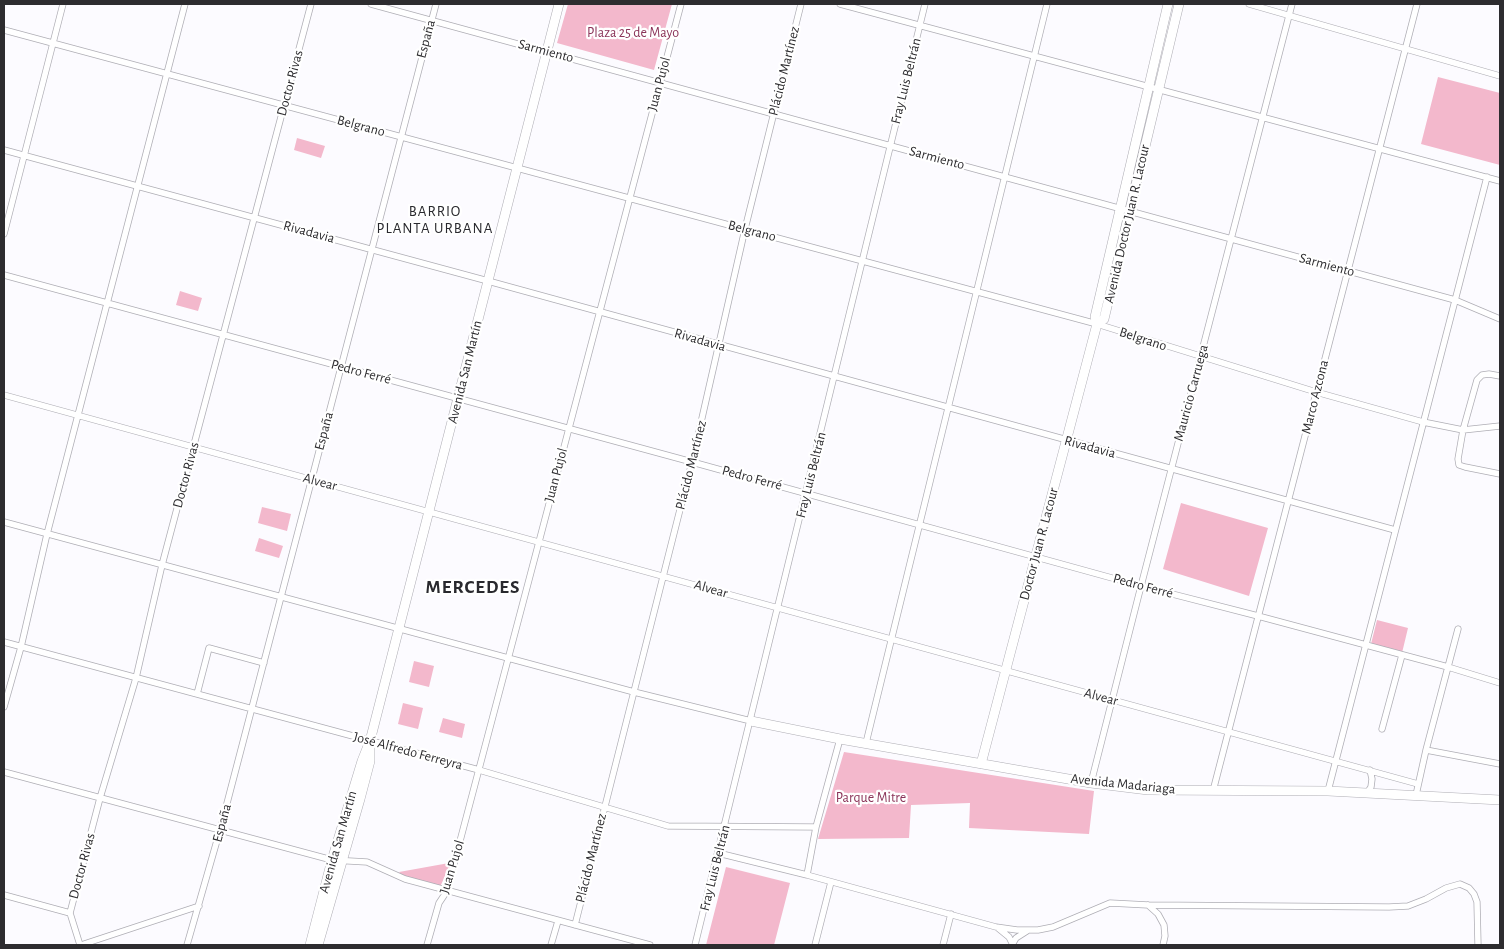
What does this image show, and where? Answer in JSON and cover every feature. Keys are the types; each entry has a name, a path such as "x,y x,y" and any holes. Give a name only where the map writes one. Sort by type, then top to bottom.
{"street":[{"path":"4,234 63,4"},
{"path":"4,707 21,647 78,416 185,4"},
{"name":"Doctor Rivas","path":"81,945 70,913 100,798 136,678 162,565 311,4"},
{"name":"Sarmiento","path":"371,4 1348,270 1454,300 1500,319"},
{"name":"España","path":"188,945 252,709 436,4"},
{"name":"Avenida San Martín","path":"310,945 332,860 362,760 370,741 559,4"},
{"name":"Juan Pujol","path":"427,945 439,903 447,891 680,4"},
{"name":"Plácido Martínez","path":"575,925 692,462 745,229 801,4"},
{"path":"840,4 1500,181"},
{"name":"Fray Luis Beltrán","path":"695,945 925,4"},
{"path":"866,743 1047,4"},
{"name":"Avenida Doctor Juan R. Lacour","path":"1168,4 1095,317 1097,324 1104,319 1179,4"},
{"path":"1249,4 1500,76"},
{"name":"Mauricio Carruega","path":"1091,783 1292,4"},
{"name":"Marco Azcona","path":"1213,791 1417,4"},
{"name":"Belgrano","path":"4,30 1097,324 1316,392 1423,422 1463,430 1500,426"},
{"name":"Rivadavia","path":"4,150 1395,530"},
{"path":"1328,791 1487,177"},
{"name":"Pedro Ferré","path":"4,275 1141,586 1448,667 1500,683"},
{"name":"Doctor Juan R. Lacour","path":"981,764 1097,324"},
{"path":"1500,376 1482,375 1477,380 1463,430 1458,459 1459,465 1500,474"},
{"name":"Alvear","path":"4,395 1418,784"},
{"path":"4,522 634,692 751,721"},
{"path":"1416,795 1458,629"},
{"name":"José Alfredo Ferreyra","path":"4,642 479,770 668,826 816,827"},
{"path":"197,694 209,648 264,663"},
{"path":"1382,729 1402,655"},
{"name":"Avenida Madariaga","path":"751,721 981,764 1091,783 1148,790 1328,791 1500,800"},
{"path":"807,875 816,827 840,739"},
{"name":"Avenida San Martín","path":"318,945 370,761 370,741"},
{"path":"1426,750 1500,764"},
{"path":"1367,793 1371,787 1370,770"},
{"path":"4,772 332,860 367,862 405,879 650,945"},
{"path":"718,853 807,875 996,927 1017,930 1038,930 1053,927 1110,903 1389,908 1408,906 1446,888 1460,884 1469,888 1477,902 1478,945"},
{"path":"815,945 831,882"},
{"path":"4,895 70,913"},
{"path":"1148,905 1158,914 1164,925 1165,936 1163,945"},
{"path":"81,945 198,906"},
{"path":"943,945 951,914"},
{"path":"551,945 558,921"},
{"path":"996,927 1009,936 1013,945"},
{"path":"1013,945 1016,938 1028,930"}],"green space":[{"name":"Plaza 25 de Mayo","path":"568,4 672,4 654,70 557,43"},
{"path":"1438,77 1500,93 1500,165 1421,144"},
{"path":"297,138 325,146 321,158 294,150"},
{"path":"180,291 202,298 198,311 176,305"},
{"path":"1181,503 1268,528 1249,596 1163,569"},
{"path":"262,507 291,514 287,531 258,523"},
{"path":"259,538 283,546 279,558 255,551"},
{"path":"1377,620 1408,628 1402,653 1371,644"},
{"path":"414,661 434,666 429,687 409,682"},
{"path":"403,703 423,708 418,729 398,724"},
{"path":"443,718 465,724 462,738 439,732"},
{"name":"Parque Mitre","path":"844,752 1094,791 1089,834 969,828 970,803 911,805 909,838 818,839"},
{"path":"449,863 450,865 440,887 405,879 399,872"},
{"path":"726,867 790,883 774,945 706,945"}],"district":[{"name":"BARRIO PLANTA URBANA","path":"435,220"},
{"name":"MERCEDES","path":"473,587"}]}
